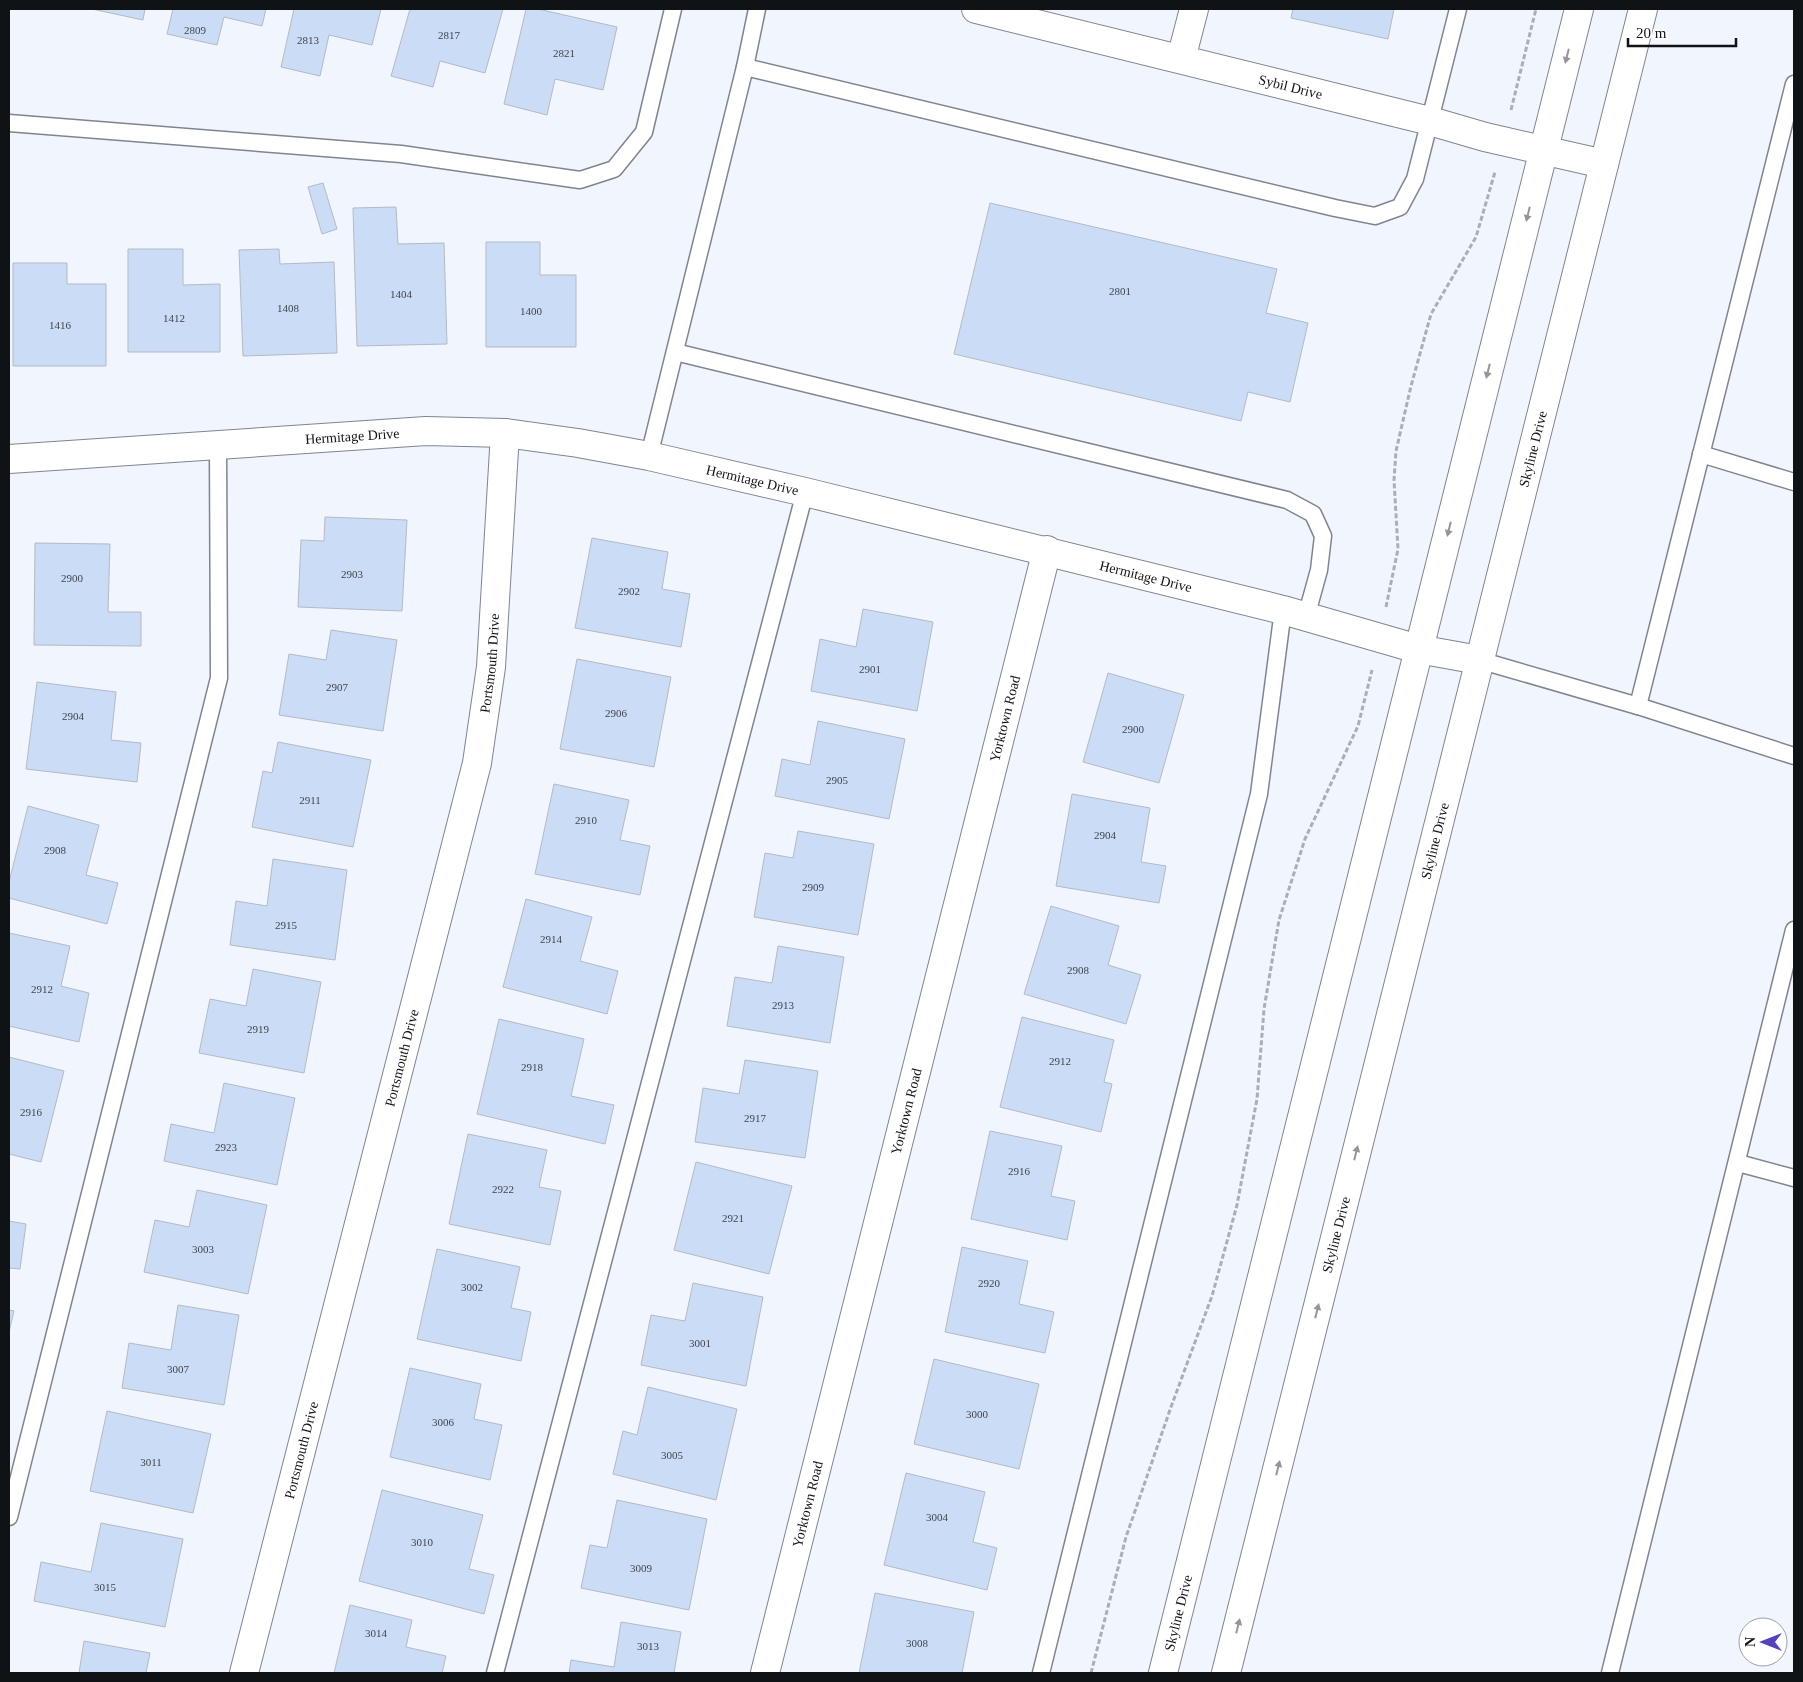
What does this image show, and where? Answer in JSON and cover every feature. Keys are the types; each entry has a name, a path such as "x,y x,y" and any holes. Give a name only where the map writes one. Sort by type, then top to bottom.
{"street":[{"name":"Sybil Drive","path":"976,9 1544,151 1604,164"},
{"path":"1181,59 1194,9"},
{"name":"Skyline Drive","path":"1163,1673 1579,9"},
{"name":"Skyline Drive","path":"1226,1673 1643,9"},
{"name":"Hermitage Drive","path":"9,459 426,431 505,433 578,443 649,456 805,492 1047,550 1295,614 1418,649 1479,660"},
{"name":"Portsmouth Drive","path":"244,1673 477,763 491,667 505,433"},
{"name":"Yorktown Road","path":"765,1673 1047,550"}],"lane":[{"path":"9,123 401,154 580,180 614,169 644,132 673,9"},
{"path":"649,456 745,67 756,9"},
{"path":"745,67 1375,216 1400,207 1415,179 1458,9"},
{"path":"1638,706 1794,84"},
{"path":"675,352 1287,500 1313,514 1323,536 1319,570 1295,614 1259,794 1041,1673"},
{"path":"9,1517 219,678 218,445"},
{"path":"1701,454 1794,482"},
{"path":"495,1673 805,492"},
{"path":"1479,660 1638,706 1794,756"},
{"path":"1610,1673 1738,1163 1794,930"},
{"path":"1738,1163 1794,1178"}],"path":[{"path":"1091,1673 1126,1537 1212,1296 1237,1205 1257,1099 1264,1009 1279,920 1305,839 1358,726 1380,638 1398,549 1394,480 1396,451 1411,386 1431,314 1476,237 1487,204 1536,9"}],"building":[{"path":"92,9 145,9 143,20"},
{"path":"173,9 266,9 262,26 224,17 217,45 167,34"},
{"path":"294,9 381,9 372,45 329,35 320,76 281,67"},
{"path":"410,9 503,9 485,73 440,61 433,87 391,76"},
{"path":"526,9 538,9 617,27 603,90 555,79 547,115 504,104"},
{"path":"1293,9 1394,9 1388,39 1291,18"},
{"path":"323,183 337,229 322,234 308,187"},
{"path":"990,203 1277,269 1266,313 1308,323 1290,402 1248,392 1241,421 954,354"},
{"path":"396,207 398,244 444,243 447,344 357,346 353,208"},
{"path":"486,242 540,242 540,275 576,275 576,347 486,347"},
{"path":"128,249 183,249 183,285 220,284 220,352 128,352"},
{"path":"279,249 280,264 334,262 337,353 243,356 239,250"},
{"path":"13,263 67,263 67,284 106,284 106,366 13,366"},
{"path":"325,517 407,520 402,611 298,607 301,540 324,541"},
{"path":"592,538 668,552 662,589 690,594 681,647 575,628"},
{"path":"35,543 110,544 108,612 141,612 141,646 34,645"},
{"path":"863,609 933,622 917,711 811,691 820,639 856,647"},
{"path":"331,630 397,640 383,731 279,715 289,654 326,660"},
{"path":"577,659 671,677 654,767 560,749"},
{"path":"1108,673 1184,695 1159,783 1083,762"},
{"path":"37,682 116,692 111,740 141,743 137,782 26,769"},
{"path":"818,721 905,739 889,819 775,796 782,759 810,765"},
{"path":"278,742 371,760 353,847 252,827 263,771 272,773"},
{"path":"554,784 629,800 620,840 650,846 640,895 535,874"},
{"path":"1072,794 1150,808 1141,862 1166,866 1159,903 1056,886"},
{"path":"28,806 99,825 86,875 118,883 107,924 9,898 9,882"},
{"path":"798,831 874,844 858,935 754,917 765,853 793,858"},
{"path":"273,859 347,870 335,960 230,945 236,901 267,906"},
{"path":"526,899 592,917 580,961 618,971 607,1014 503,987"},
{"path":"1051,906 1119,926 1108,965 1141,975 1126,1024 1024,994"},
{"path":"9,933 70,946 61,986 89,993 79,1042 9,1026"},
{"path":"778,946 844,957 830,1043 727,1026 735,977 772,983"},
{"path":"253,969 321,982 304,1073 199,1053 210,999 246,1006"},
{"path":"1022,1017 1114,1040 1104,1082 1112,1084 1101,1132 1000,1107"},
{"path":"499,1019 584,1039 571,1096 614,1105 605,1144 477,1114"},
{"path":"9,1057 64,1071 41,1162 9,1154"},
{"path":"745,1060 818,1071 805,1158 695,1142 703,1088 739,1094"},
{"path":"224,1083 295,1098 277,1185 164,1161 171,1124 214,1133"},
{"path":"990,1131 1062,1146 1051,1196 1075,1201 1067,1240 971,1219"},
{"path":"468,1134 547,1150 539,1187 561,1191 550,1245 449,1224"},
{"path":"696,1162 792,1186 769,1274 674,1250"},
{"path":"197,1190 267,1205 248,1294 144,1272 155,1220 189,1227"},
{"path":"9,1221 26,1224 20,1269 9,1268"},
{"path":"962,1247 1028,1261 1019,1304 1054,1312 1045,1353 945,1332"},
{"path":"437,1249 520,1267 511,1308 531,1312 521,1361 417,1339"},
{"path":"693,1283 763,1297 746,1386 641,1365 651,1315 685,1321"},
{"path":"178,1305 239,1315 224,1405 122,1388 129,1343 171,1350"},
{"path":"9,1310 14,1311 9,1332"},
{"path":"934,1359 1039,1384 1019,1469 914,1444"},
{"path":"410,1368 481,1384 474,1419 502,1425 490,1480 390,1457"},
{"path":"648,1387 737,1409 716,1500 613,1474 623,1431 637,1435"},
{"path":"107,1411 211,1434 193,1513 90,1491"},
{"path":"906,1473 985,1492 973,1542 997,1548 987,1590 884,1565"},
{"path":"382,1490 483,1515 469,1569 494,1575 484,1614 359,1581"},
{"path":"617,1500 707,1519 689,1610 581,1588 590,1545 607,1548"},
{"path":"101,1523 183,1539 165,1627 34,1601 41,1562 91,1572"},
{"path":"875,1593 974,1612 962,1673 859,1673"},
{"path":"350,1605 412,1620 406,1647 446,1656 442,1673 334,1673"},
{"path":"621,1622 681,1632 674,1673 569,1673 571,1660 614,1667"},
{"path":"84,1641 150,1653 146,1673 79,1673"}]}
